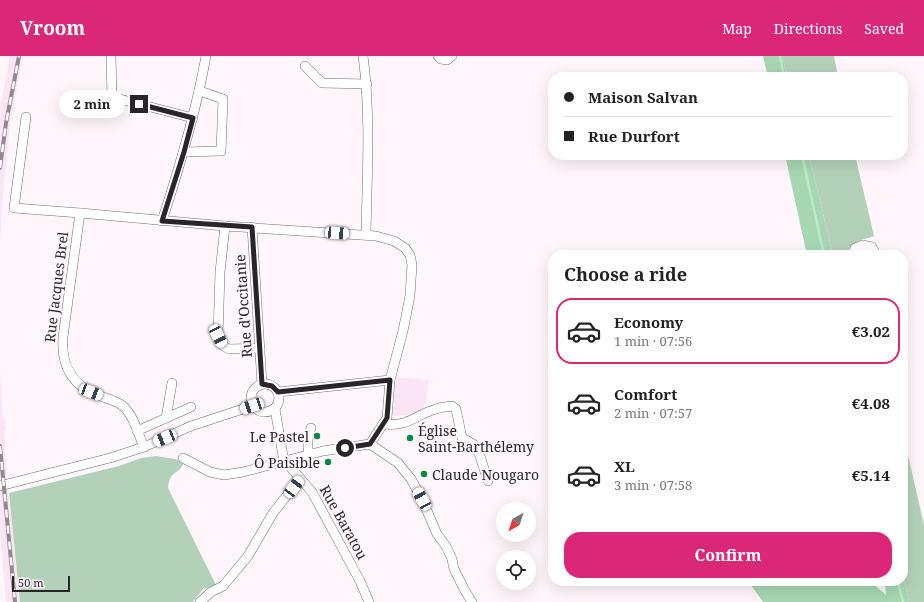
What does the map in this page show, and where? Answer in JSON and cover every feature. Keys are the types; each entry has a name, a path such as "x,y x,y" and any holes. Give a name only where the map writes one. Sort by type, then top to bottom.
{"street":[{"path":"112,56 112,97 193,118"},
{"path":"162,221 184,152 200,92 206,56"},
{"path":"363,56 367,84 368,139 366,235"},
{"path":"438,56 441,59 447,60 452,56"},
{"path":"305,66 322,83 367,84"},
{"path":"184,152 221,151 223,99 200,92"},
{"path":"26,117 14,208 225,226 376,236 394,240 405,248 410,255 412,265 409,303 390,380 387,418 370,444"},
{"name":"Rue Jacques Brel","path":"80,213 63,337 62,350 65,363 72,376 81,386 91,392 123,405 131,415 144,447"},
{"path":"225,226 220,272 218,336 222,345 229,349 260,348"},
{"name":"Rue d'Occitanie","path":"252,227 262,384"},
{"path":"854,250 855,248 863,244 872,247 874,250"},
{"path":"278,392 390,380"},
{"path":"166,418 172,383"},
{"path":"275,409 263,413 252,406 250,398 253,390 258,385 262,384 272,386 278,392 279,401 275,409 283,456 286,462"},
{"path":"0,486 110,458 144,447 191,426 252,406"},
{"path":"382,424 393,425 408,422 435,409 452,406 456,409 462,438 473,444 478,450 488,481"},
{"path":"137,431 191,407"},
{"path":"309,455 307,443 311,428"},
{"path":"183,458 210,472 224,475 286,462 309,455 370,444 398,463 411,480 422,499 437,534 446,546 452,559 454,569 472,602"},
{"name":"Rue Baratou","path":"286,462 312,492 360,581 369,602"},
{"path":"200,602 211,592 223,586 248,556 273,513 300,479"}],"shaded area":[{"path":"10,56 23,56 10,125 2,203 0,246 0,109"},
{"path":"0,368 3,419 5,419 6,431 4,431 7,478 20,602 6,602 0,532"},
{"path":"396,378 429,380 426,397 427,403 424,404 425,410 408,415 393,416 393,406 395,406 394,393"}],"green space":[{"path":"763,56 782,56 787,72 767,72"},
{"path":"782,56 834,56 837,72 787,72"},
{"path":"786,160 810,160 832,250 806,250"},
{"path":"810,160 856,160 874,236 857,242 848,250 832,250"},
{"path":"908,455 924,525 924,602 909,602 905,586 908,586"},
{"path":"156,456 176,459 183,464 171,478 168,488 216,585 203,589 193,602 20,602 9,493 119,466 141,458"},
{"path":"752,586 876,586 886,595 885,586 905,586 909,602 763,602"}],"waterway":[{"path":"780,56 783,72"},
{"path":"803,160 823,250"},
{"path":"899,586 903,602"}],"railway":[{"path":"0,168 6,123 19,56"},
{"path":"0,446 15,602"}],"place":[{"name":"Le Pastel","path":"317,436"},
{"name":"Église Saint-Barthélemy","path":"410,438"},
{"name":"Ô Paisible","path":"328,462"},
{"name":"Claude Nougaro","path":"424,474"}],"route":[{"path":"139,104 193,118 162,221 252,227 262,384 272,386 278,392 390,380 387,418 370,444 345,448"}]}
